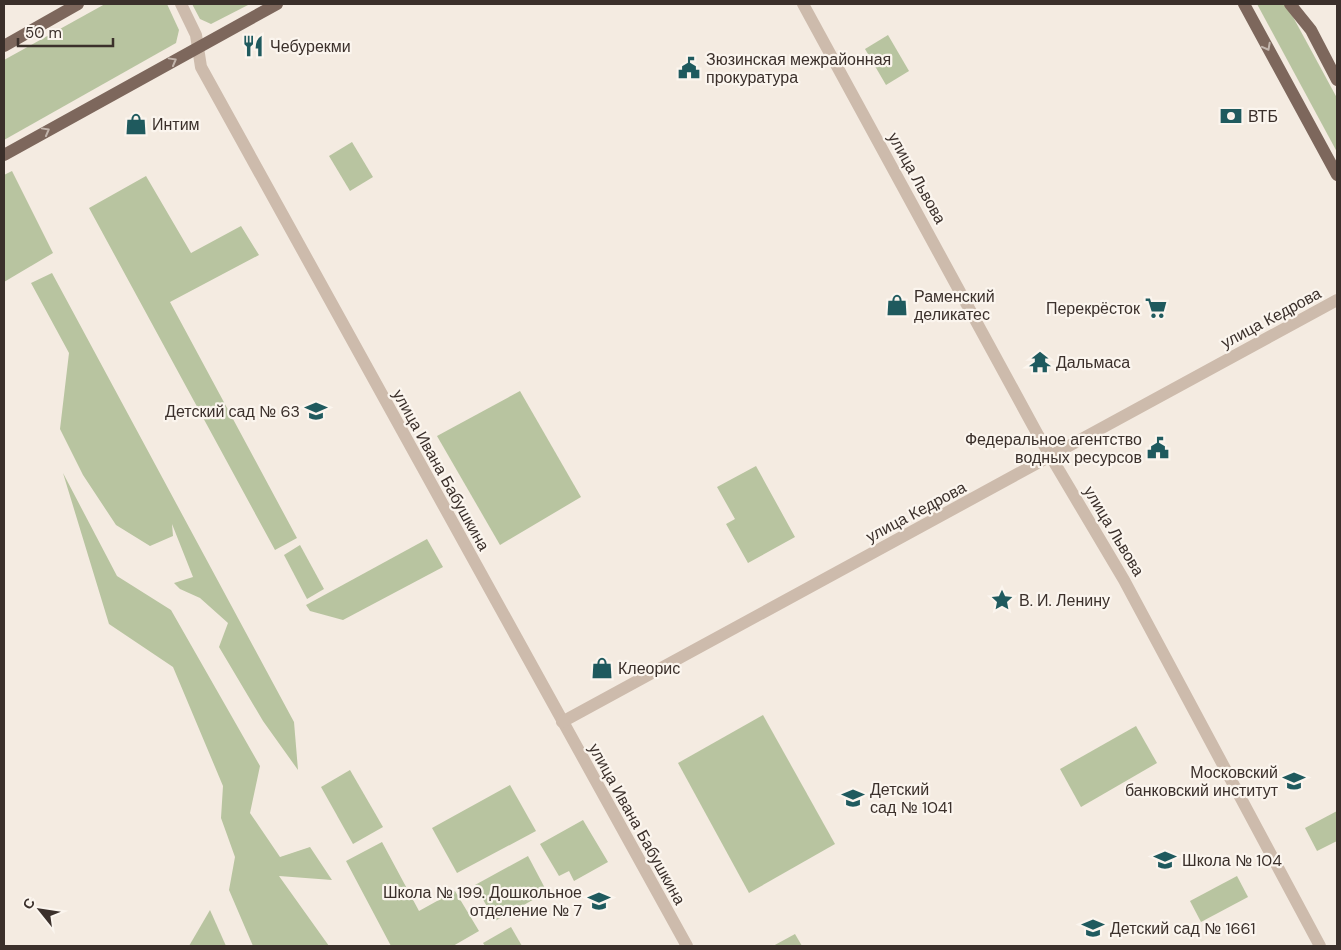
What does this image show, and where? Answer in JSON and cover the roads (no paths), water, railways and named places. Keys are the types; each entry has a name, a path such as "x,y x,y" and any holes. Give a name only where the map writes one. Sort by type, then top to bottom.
{"main road":[{"path":"4,46 78,4"},
{"path":"4,155 277,4"},
{"path":"1244,4 1337,176"},
{"path":"1290,4 1311,30 1337,80"}],"street":[{"name":"улица Ивана Бабушкина","path":"180,4 193,28 201,67 687,946"},
{"name":"улица Львова","path":"803,4 1051,458 1124,580 1320,946"},
{"name":"улица Кедрова","path":"562,722 1051,458 1337,300"}],"place":[{"name":"Чебурекми","path":"253,46"},
{"name":"Зюзинская межрайонная прокуратура","path":"689,68"},
{"name":"ВТБ","path":"1231,116"},
{"name":"Интим","path":"136,124"},
{"name":"Раменский деликатес","path":"897,305"},
{"name":"Перекрёсток","path":"1156,308"},
{"name":"Дальмаса","path":"1040,362"},
{"name":"Детский сад № 63","path":"316,411"},
{"name":"Федеральное агентство водных ресурсов","path":"1158,448"},
{"name":"В. И. Ленину","path":"1002,600"},
{"name":"Клеорис","path":"602,668"},
{"name":"Московский банковский институт","path":"1294,781"},
{"name":"Детский сад № 1041","path":"853,798"},
{"name":"Школа № 104","path":"1165,860"},
{"name":"Школа № 199. Дошкольное отделение № 7","path":"599,901"},
{"name":"Детский сад № 1661","path":"1093,928"}]}
